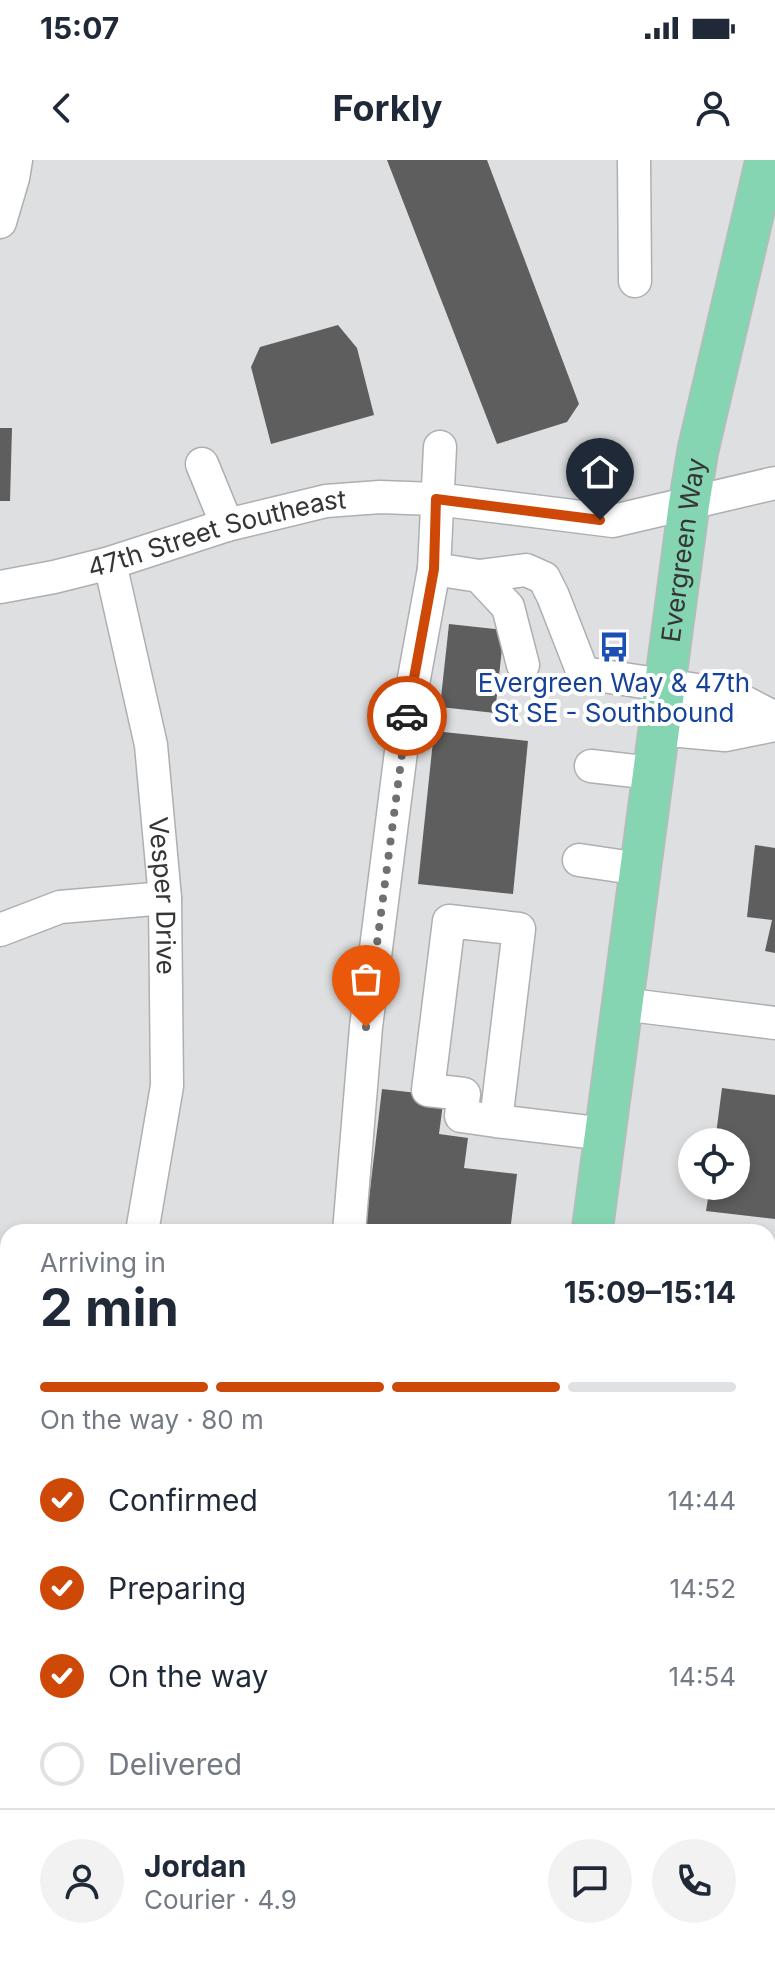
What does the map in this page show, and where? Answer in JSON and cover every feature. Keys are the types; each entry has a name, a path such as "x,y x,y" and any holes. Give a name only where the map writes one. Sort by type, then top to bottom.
{"main road":[{"name":"Evergreen Way","path":"593,1224 689,504 761,161"}],"street":[{"path":"0,222 16,160"},
{"path":"634,160 635,281"},
{"path":"350,1224 366,1027 402,744 434,569 440,447"},
{"path":"202,464 227,525"},
{"name":"47th Street Southeast","path":"0,587 110,563 227,525 326,501 380,497 436,499 613,521 775,483"},
{"name":"Vesper Drive","path":"110,563 151,745 165,898 167,1086 143,1224"},
{"path":"434,569 479,576 526,570 544,578 583,673 731,695 775,718"},
{"path":"479,576 508,607 523,665"},
{"path":"658,729 725,735 775,725"},
{"path":"591,766 652,773"},
{"path":"579,860 640,869"},
{"path":"0,930 60,907 165,898"},
{"path":"496,1121 519,929 449,921 428,1090 464,1094 461,1116 496,1121 605,1134"},
{"path":"622,1004 775,1023"}],"building":[{"path":"387,160 487,160 579,404 567,422 497,444"},
{"path":"338,325 357,348 374,415 271,444 251,367 260,347"},
{"path":"0,428 12,428 10,501 0,501"},
{"path":"449,624 504,630 495,713 440,707"},
{"path":"434,731 528,741 513,894 418,884"},
{"path":"755,845 775,848 775,953 765,951 772,920 747,917"},
{"path":"722,1088 775,1095 775,1219 706,1211 708,1200 750,1200 750,1128 717,1128"},
{"path":"382,1089 444,1096 439,1134 468,1138 464,1168 517,1174 511,1224 366,1224"}],"way so far":[{"path":"366,1027 407,716"}],"place":[{"name":"Evergreen Way & 47th St SE - Southbound","path":"614,647"}],"route":[{"path":"407,716 434,569 436,499 600,520"}]}
